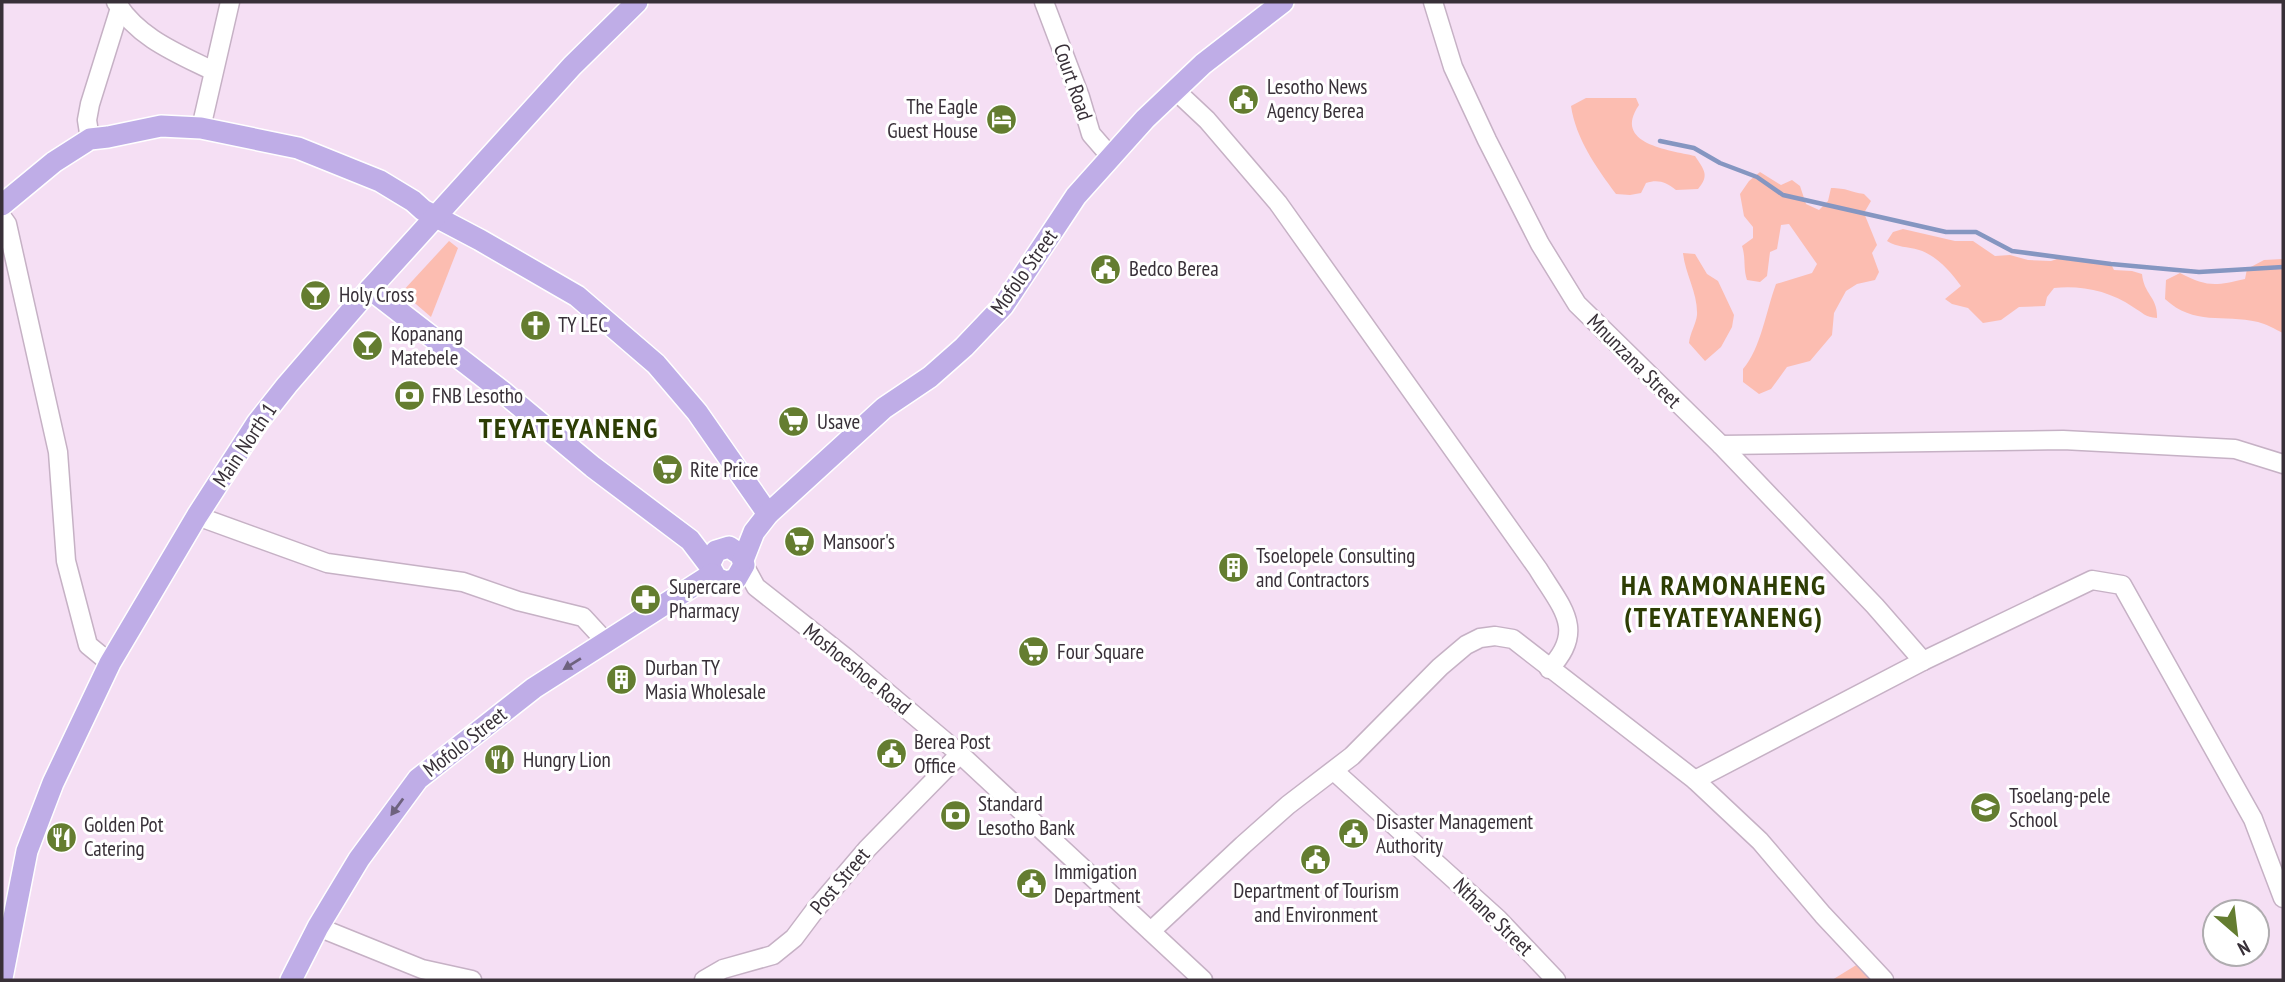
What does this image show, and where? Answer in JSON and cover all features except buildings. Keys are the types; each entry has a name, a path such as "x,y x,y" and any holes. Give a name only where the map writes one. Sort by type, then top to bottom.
{"main road":[{"name":"Main North 1","path":"2,978 27,851 53,783 110,663 176,548 257,423 370,289 572,66 637,2"},
{"name":"Mofolo Street","path":"292,980 318,927 359,859 418,779 534,688 727,563 768,514 884,408 930,377 964,347 1003,306 1076,196 1111,157 1203,64 1283,2"},
{"path":"2,205 54,162 90,139 161,126 201,128 298,148 380,181 423,210 578,296 656,364 697,412 768,514"},
{"name":"Moshoeshoe Road","path":"370,289 503,392 593,467 690,540 727,563"}],"street":[{"path":"201,128 230,2"},
{"name":"Court Road","path":"1044,2 1091,134 1111,157"},
{"name":"Mnunzana Street","path":"1433,2 1452,68 1539,244 1577,304 1721,445 1875,606 1923,661"},
{"path":"118,5 146,34 165,47 213,71"},
{"path":"90,139 90,104 118,5"},
{"path":"1175,90 1207,120 1278,204 1538,569 1568,619 1569,640 1563,655 1549,669"},
{"path":"2,218 7,223 58,452 66,561 88,645 110,663"},
{"path":"1721,445 2063,440 2235,449 2283,464"},
{"path":"197,516 327,563 463,582 518,601 583,617 606,642"},
{"name":"Moshoeshoe Road","path":"727,563 845,657 960,754 1203,980"},
{"path":"1695,780 1923,661 2092,580 2122,585 2253,819 2283,898"},
{"path":"1151,931 1288,805 1352,756 1440,667 1466,645 1480,638 1495,636 1513,639 1695,780 1760,841 1823,915 1884,980"},
{"name":"Post Street","path":"704,980 723,970 773,955 794,938 814,910 867,849 960,754"},
{"name":"Nthane Street","path":"1334,771 1498,919 1556,980"},
{"path":"318,927 422,969 472,980"}],"shaded area":[{"path":"1586,98 1636,98 1639,105 1633,118 1633,129 1638,137 1659,148 1695,156 1705,176 1698,189 1676,190 1665,183 1654,181 1646,183 1641,193 1616,194 1601,174 1577,130 1571,106"},
{"path":"1760,172 1781,185 1792,180 1800,186 1806,204 1819,210 1828,201 1831,188 1864,194 1871,201 1864,213 1877,245 1872,253 1879,272 1875,280 1857,284 1846,291 1834,313 1832,335 1810,361 1787,367 1771,389 1759,394 1743,382 1743,369 1759,340 1776,284 1812,273 1817,264 1789,224 1781,225 1777,249 1770,252 1767,276 1760,282 1747,280 1742,246 1753,238 1753,227 1744,216 1740,194"},
{"path":"1903,229 1955,241 1973,241 1995,256 2010,255 2028,260 2051,261 2063,257 2111,264 2114,270 2142,274 2145,287 2155,305 2157,318 2147,316 2124,301 2105,293 2064,287 2054,288 2047,297 2045,306 2019,307 2001,320 1983,323 1968,308 1952,304 1945,299 1961,286 1937,260 1925,252 1887,241 1893,232"},
{"path":"449,241 458,248 431,317 402,292"},
{"path":"1683,253 1695,254 1707,274 1718,281 1734,315 1732,327 1721,347 1705,361 1689,343 1697,307"},
{"path":"2283,259 2283,333 2258,322 2209,318 2187,313 2165,299 2166,280 2180,273 2205,283 2226,283 2245,279 2247,269 2264,260"},
{"path":"1858,964 1873,980 1832,980"}],"waterway":[{"path":"1660,141 1694,148 1720,163 1757,177 1783,195 1946,232 1976,232 2012,251 2199,272 2283,267"}],"place":[{"name":"Lesotho News Agency Berea","path":"1244,99"},
{"name":"The Eagle Guest House","path":"1001,119"},
{"name":"Bedco Berea","path":"1106,269"},
{"name":"Holy Cross","path":"316,295"},
{"name":"TY LEC","path":"535,325"},
{"name":"Kopanang Matebele","path":"368,346"},
{"name":"FNB Lesotho","path":"409,396"},
{"name":"Usave","path":"794,422"},
{"name":"Rite Price","path":"667,470"},
{"name":"Mansoor's","path":"800,542"},
{"name":"Tsoelopele Consulting and Contractors","path":"1233,568"},
{"name":"Supercare Pharmacy","path":"646,599"},
{"name":"Four Square","path":"1034,652"},
{"name":"Durban TY Masia Wholesale","path":"622,680"},
{"name":"Berea Post Office","path":"891,754"},
{"name":"Hungry Lion","path":"500,760"},
{"name":"Tsoelang-pele School","path":"1986,808"},
{"name":"Standard Lesotho Bank","path":"955,816"},
{"name":"Disaster Management Authority","path":"1353,834"},
{"name":"Golden Pot Catering","path":"61,837"},
{"name":"Department of Tourism and Environment","path":"1316,859"},
{"name":"Immigation Department","path":"1031,884"}],"district":[{"name":"TEYATEYANENG","path":"569,428"},
{"name":"HA RAMONAHENG (TEYATEYANENG)","path":"1724,601"}]}
